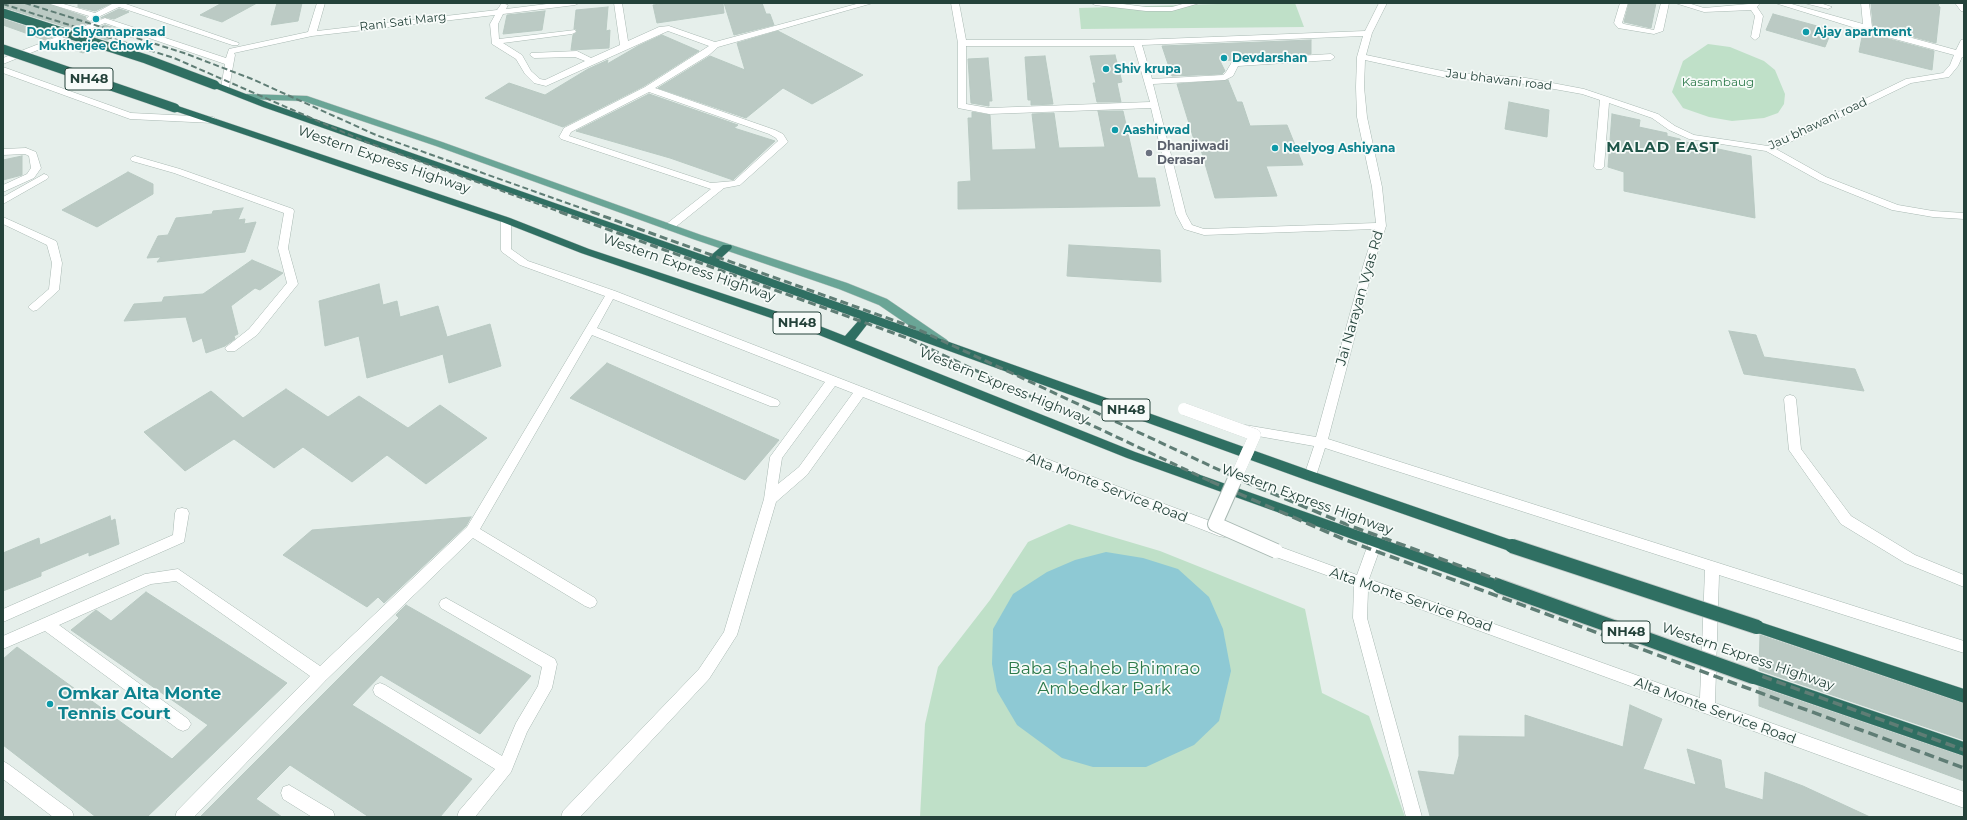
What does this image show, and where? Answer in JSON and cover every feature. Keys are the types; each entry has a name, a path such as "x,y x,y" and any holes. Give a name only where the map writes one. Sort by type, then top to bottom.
{"highway":[{"name":"NH48","path":"3,13 146,59 225,88"},
{"name":"NH48","path":"3,49 213,120"},
{"name":"Western Express Highway","path":"225,88 943,343 1310,476 1512,546 1964,696"},
{"name":"Western Express Highway","path":"213,120 506,220 585,251 813,328 1131,455 1753,677 1964,749"},
{"path":"711,261 727,247"},
{"path":"847,342 867,317"}],"main road":[{"path":"247,97 304,98 447,147 669,227 843,286 883,302 943,343"}],"street":[{"path":"51,3 96,16"},
{"path":"80,3 106,11"},
{"path":"313,30 321,3"},
{"name":"Rani Sati Marg","path":"234,47 313,30 503,7 575,3"},
{"path":"618,3 624,46"},
{"path":"648,89 780,136 783,142 736,183 721,186 710,186 564,137 566,130 648,89 706,53 715,45 869,3"},
{"path":"955,3 962,43 961,106 989,111 1155,105"},
{"path":"1095,3 1146,9 1172,9 1196,3"},
{"name":"Jai Narayan Vyas Rd","path":"1310,476 1321,442 1369,263 1381,226 1377,187 1362,117 1360,87 1361,57 1368,33 1383,3"},
{"path":"1623,3 1618,23 1621,26 1654,32 1659,31 1665,3"},
{"path":"1679,3 1704,10 1755,5 1759,16 1754,38"},
{"path":"1778,3 1961,54 1964,42"},
{"path":"1808,3 1828,5 1827,17"},
{"path":"1865,3 1868,29"},
{"path":"1959,3 1964,9"},
{"path":"3,55 96,16 117,4 234,47 228,62 225,88"},
{"name":"Rani Sati Marg","path":"429,16 483,5"},
{"path":"495,42 494,24 503,7"},
{"path":"3,60 104,20 228,62"},
{"path":"495,42 519,57 528,72 537,81 546,83 662,29 669,28 715,45"},
{"path":"495,42 572,32"},
{"path":"962,43 1137,42 1368,33"},
{"path":"1137,42 1155,105 1181,214 1188,227 1204,232 1381,226"},
{"path":"534,55 577,54 584,56 592,62"},
{"name":"Jau bhawani road","path":"1361,57 1447,75 1526,81 1584,92 1655,116 1672,128 1692,137 1769,149 1909,81 1946,75 1954,66 1961,54"},
{"path":"1148,82 1225,77 1230,74 1235,64 1245,62 1331,58"},
{"path":"3,70 130,116 213,120"},
{"path":"1599,167 1606,100"},
{"path":"1769,149 1823,179 1896,208 1933,214 1964,216"},
{"path":"3,152 26,151 33,154 36,168 31,176 3,189"},
{"path":"134,159 177,171 289,211 283,248 293,284 253,332 231,348"},
{"path":"3,201 44,177"},
{"path":"669,227 721,186"},
{"path":"3,220 52,243 57,263 54,290 33,307"},
{"name":"Alta Monte Service Road","path":"506,220 506,250 524,263 611,294 1127,496 1361,583 1463,618 1707,708 1964,800"},
{"path":"183,817 322,675 472,531 611,294"},
{"path":"590,330 774,403"},
{"path":"569,817 704,674 730,635 770,499 776,457 832,381"},
{"path":"770,499 803,471 860,392"},
{"path":"1790,399 1795,450 1846,520 1910,559 1964,581"},
{"path":"1184,409 1255,435 1215,524 1276,551"},
{"path":"1238,429 1321,442 1964,647"},
{"path":"3,616 179,538 182,513"},
{"path":"472,531 590,602"},
{"path":"1375,543 1361,583 1360,618 1414,817"},
{"path":"1707,708 1712,566"},
{"path":"3,643 150,578 178,575 322,675"},
{"path":"446,604 550,664 545,688 521,728 506,767 465,817"},
{"path":"47,624 183,724"},
{"path":"380,690 506,767"},
{"path":"3,769 66,817"},
{"path":"289,792 327,817"}],"green space":[{"path":"1295,3 1304,27 1081,29 1079,8"},
{"name":"Kasambaug","path":"1708,44 1730,47 1764,61 1775,70 1785,94 1784,104 1778,113 1764,118 1732,121 1709,117 1683,108 1672,92 1683,61"},
{"name":"Baba Shaheb Bhimrao Ambedkar Park","path":"1069,524 1160,551 1305,609 1322,693 1369,716 1405,817 920,817 925,724 938,667 990,600 1028,542"}],"water":[{"path":"1106,552 1143,558 1178,569 1209,597 1223,629 1231,671 1219,721 1194,745 1146,767 1093,767 1062,758 1017,725 997,691 992,664 993,629 1013,594 1047,572 1075,560"}],"building":[{"path":"3,3 46,3 86,17 85,19 90,22 73,29 3,7"},
{"path":"78,3 110,4 95,11 78,7"},
{"path":"222,3 257,3 222,22 200,15"},
{"path":"277,3 302,3 298,21 271,25"},
{"path":"667,3 723,3 724,13 657,23 653,5"},
{"path":"724,3 762,3 766,14 770,14 774,25 734,35"},
{"path":"1629,3 1656,3 1651,28 1624,22"},
{"path":"1871,3 1939,3 1938,6 1940,7 1936,43 1873,26"},
{"path":"608,7 606,31 610,30 609,48 571,50 573,35 577,32 576,29 574,29 576,10"},
{"path":"119,9 129,12 114,19 104,17 94,21"},
{"path":"545,11 542,30 503,34 507,15"},
{"name":"Ajay apartment","path":"1773,14 1832,30 1825,47 1766,30"},
{"path":"3,19 55,36 45,40 3,25"},
{"path":"105,25 124,31 107,40 84,33"},
{"path":"778,31 863,75 812,104 783,88 746,118 658,88 710,56 745,70 737,43"},
{"path":"1863,32 1934,51 1932,70 1859,52"},
{"path":"662,35 699,51 644,86 563,127 485,98 509,83 545,95 588,69 608,60 607,64 638,46"},
{"path":"67,40 92,48 83,53 57,44"},
{"name":"Devdarshan","path":"1311,40 1311,54 1220,61 1225,71 1222,74 1172,76 1162,46"},
{"path":"1115,55 1122,82 1117,83 1121,102 1097,102 1093,83 1096,83 1090,56"},
{"path":"1045,56 1053,104 1031,105 1031,100 1028,100 1025,57"},
{"path":"988,58 992,101 989,101 989,106 971,103 968,59"},
{"name":"Neelyog Ashiyana","path":"1228,80 1237,102 1242,102 1250,126 1287,125 1303,165 1266,166 1277,196 1215,198 1199,143 1195,143 1177,84"},
{"path":"649,94 738,125 734,128 775,141 733,180 670,158 576,131"},
{"path":"1509,102 1549,110 1547,137 1505,129"},
{"path":"1098,111 1123,111 1138,178 1155,178 1160,206 958,209 958,182 971,181 968,118 972,118 972,112 990,115 992,150 1036,149 1032,114 1054,113 1059,148 1105,147"},
{"path":"1612,114 1640,120 1639,127 1667,133 1667,136 1680,139 1681,141 1751,156 1755,218 1624,191 1624,172 1608,167"},
{"path":"22,156 22,175 3,180 3,160"},
{"path":"128,172 153,184 153,194 97,227 62,210"},
{"path":"243,208 238,220 245,219 244,224 256,222 245,252 157,262 161,257 147,258 158,236 168,235 176,218 212,214 213,211"},
{"path":"1069,245 1160,250 1161,282 1067,276"},
{"path":"252,260 283,273 260,290 255,288 231,306 238,334 234,336 235,339 225,346 206,353 202,338 193,342 186,317 124,321 134,304 162,302 164,297 203,294"},
{"path":"379,284 383,305 397,301 400,317 438,306 447,337 490,324 501,366 449,383 443,354 367,378 359,336 325,346 319,301"},
{"path":"1729,331 1756,335 1764,357 1855,369 1864,391 1744,374"},
{"path":"607,363 779,440 745,480 570,398"},
{"path":"286,389 328,417 359,396 408,428 440,405 487,438 426,484 387,455 352,482 303,447 274,468 234,439 185,471 144,432 211,391 243,418"},
{"path":"110,516 111,521 115,519 119,544 89,556 89,552 41,572 41,576 3,591 3,553 39,538 40,545"},
{"path":"471,517 466,526 384,603 378,597 367,607 283,555 312,530"},
{"name":"Omkar Alta Monte Tennis Court","path":"146,592 287,683 147,817 96,817 3,745 3,659 17,647 172,759 208,725 71,630 96,610 111,621"},
{"path":"406,605 531,676 480,734 381,675 352,705 472,779 440,817 369,817 290,765 256,799 282,817 200,817 399,618 396,615"},
{"path":"1760,635 1964,704 1964,740 1759,670"},
{"path":"1759,687 1964,757 1964,781 1759,706"},
{"path":"1630,705 1662,719 1643,769 1696,785 1687,749 1721,760 1725,788 1763,800 1765,772 1803,786 1870,817 1430,816 1418,771 1454,775 1459,756 1459,736 1525,737 1525,715 1623,747"}],"railway":[{"path":"25,3 184,53 252,79 376,135 595,213"},
{"path":"3,4 174,58 366,142 563,213"},
{"path":"560,212 907,338 1212,482"},
{"path":"592,212 915,328 1245,482"},
{"path":"1210,481 1343,539 1964,768"},
{"path":"1243,481 1348,525 1964,750"}],"place":[{"name":"Doctor Shyamaprasad Mukherjee Chowk","path":"96,19"},
{"name":"Ajay apartment","path":"1806,32"},
{"name":"Devdarshan","path":"1224,58"},
{"name":"Shiv krupa","path":"1106,69"},
{"name":"Aashirwad","path":"1115,130"},
{"name":"Neelyog Ashiyana","path":"1275,148"},
{"name":"Dhanjiwadi Derasar","path":"1149,153"},
{"name":"Omkar Alta Monte Tennis Court","path":"50,704"}],"district":[{"name":"MALAD EAST","path":"1663,148"}]}
